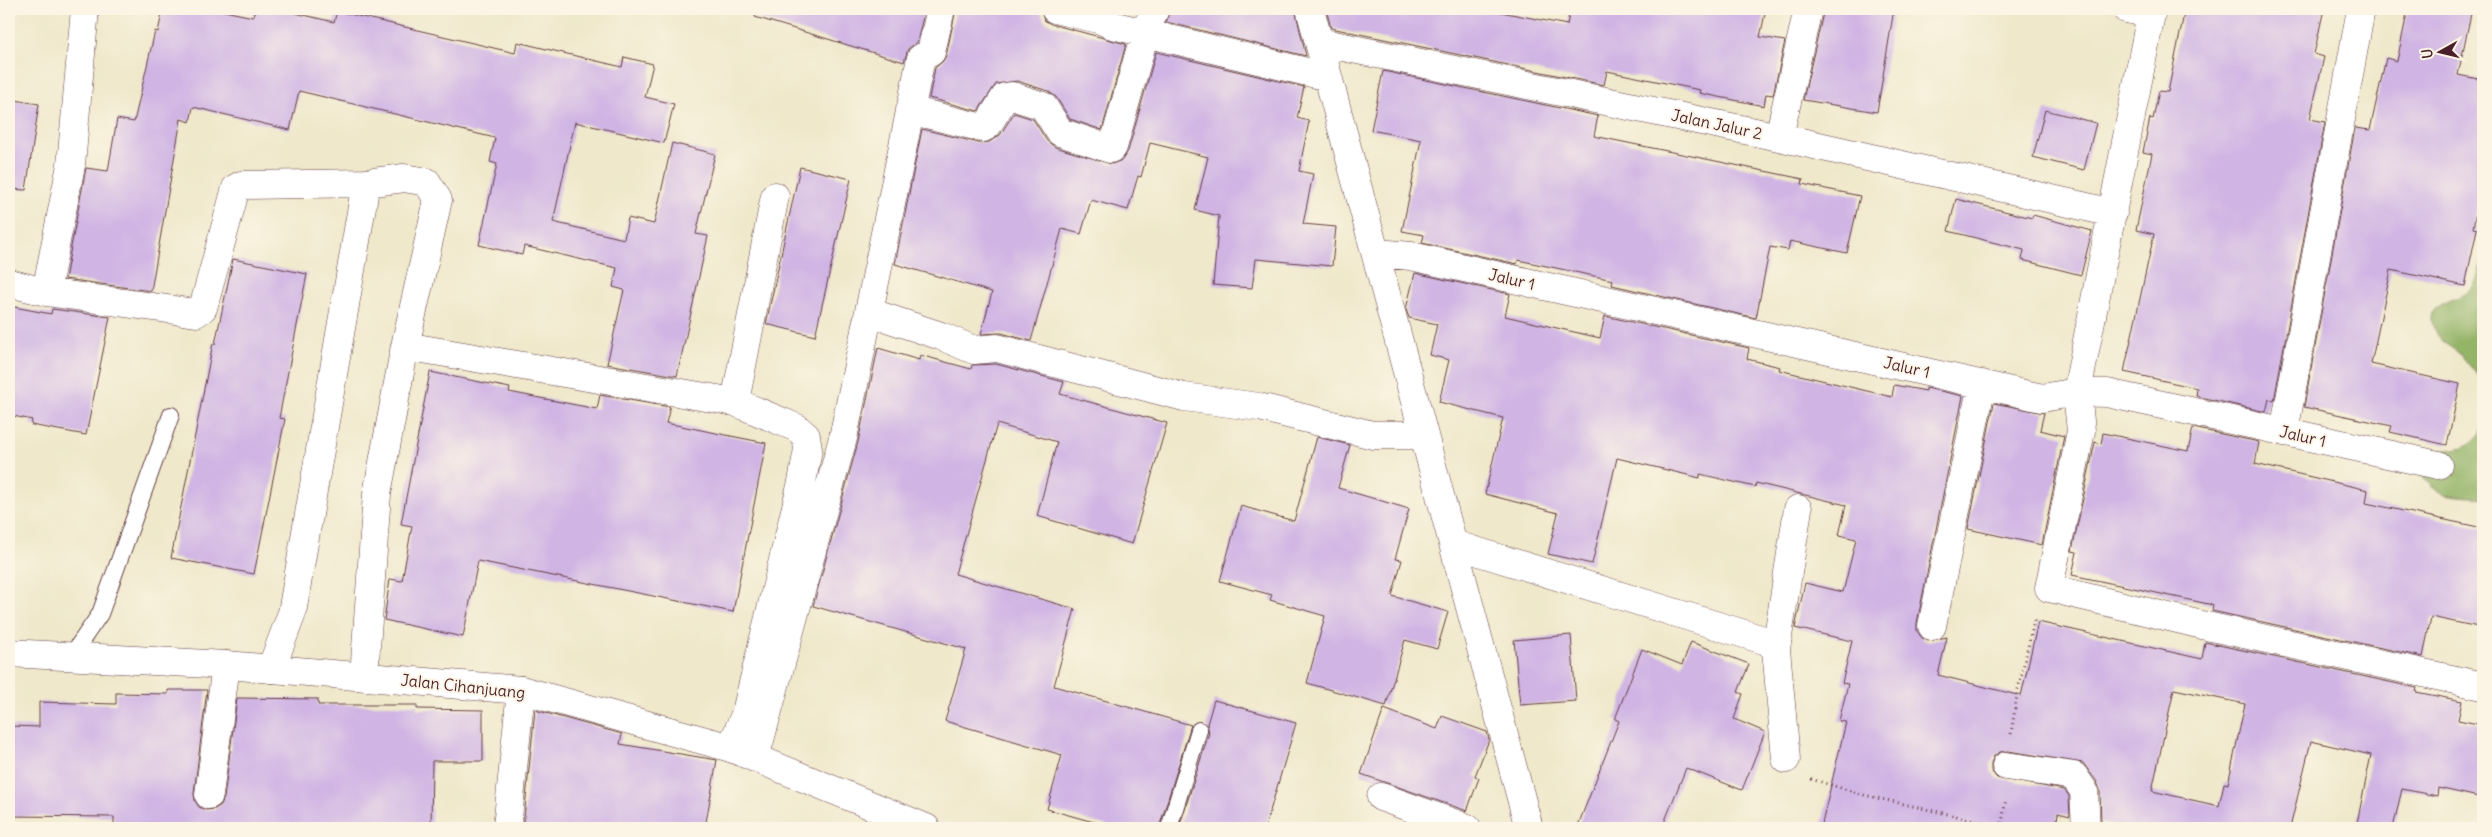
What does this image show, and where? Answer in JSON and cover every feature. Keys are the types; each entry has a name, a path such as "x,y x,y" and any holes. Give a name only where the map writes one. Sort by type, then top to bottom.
{"street":[{"path":"46,292 71,164 85,9"},
{"path":"743,753 843,438 921,58 931,52 941,9"},
{"path":"1055,9 1150,21 1328,77"},
{"path":"1310,9 1529,828"},
{"path":"1779,137 1808,9"},
{"path":"2284,432 2361,9"},
{"path":"2143,11 2114,213 2077,392 2081,431 2049,588 2202,626 2483,686"},
{"path":"910,110 983,128 987,126 1005,97 1012,96 1043,106 1060,132 1110,149 1113,147 1150,21"},
{"name":"Jalan Jalur 2","path":"1319,42 1779,137 2114,213"},
{"path":"9,283 46,292 196,313 204,308 238,186 366,183 404,178 427,182 438,200 405,346 377,494 364,676"},
{"path":"271,669 292,612 366,183"},
{"path":"735,402 775,196"},
{"name":"Jalur 1","path":"1376,253 1411,256 2042,398 2077,392 2107,393 2438,465"},
{"path":"869,312 941,336 974,350 998,348 1184,396 1259,407 1373,435 1423,435"},
{"path":"405,346 735,402 797,428 806,436 808,449 746,712 743,753"},
{"path":"1932,626 1982,384"},
{"path":"1786,759 1776,649 1798,509"},
{"path":"1453,544 1766,641 1776,649"},
{"name":"Jalan Cihanjuang","path":"9,653 226,665 521,690 743,753 926,828"},
{"path":"210,795 226,665"},
{"path":"507,828 521,690"},
{"path":"2006,766 2074,776 2084,791 2086,828"},
{"path":"1382,797 1467,828"}],"lane":[{"path":"71,656 100,614 171,415"},
{"path":"1169,828 1199,730"}],"path":[{"path":"2001,828 2006,799 2006,766 2018,689 2038,609 2049,588"},
{"path":"1786,759 1797,772 1814,781 2009,828"}],"green space":[{"path":"2483,256 2483,384 2460,354 2438,337 2432,322 2436,308 2472,288 2478,277"},
{"path":"2483,428 2483,499 2448,495 2434,488 2421,473 2435,451 2463,447 2474,440"}],"building":[{"path":"163,9 215,9 253,17 255,9 278,9 334,22 337,11 515,53 517,42 622,67 624,57 653,64 645,97 674,104 664,143 575,122 553,222 624,239 628,218 654,224 672,143 715,154 696,234 708,236 677,376 607,364 624,290 613,287 617,268 524,246 522,255 479,245 497,164 490,162 495,138 299,91 290,130 193,107 190,122 181,119 151,291 65,279 86,168 108,171 117,119 134,122 155,31 158,32"},
{"path":"756,9 925,9 917,42 908,49 904,62 755,17"},
{"path":"956,9 1040,9 1044,20 1051,24 1126,44 1102,130 1070,119 1056,97 1048,91 1017,81 996,84 978,111 929,98 935,68 946,56"},
{"path":"1170,9 1295,9 1306,56 1166,22"},
{"path":"1326,9 1486,9 1567,25 1570,9 1766,9 1760,37 1785,41 1773,95 1766,94 1764,106 1699,93 1700,90 1607,71 1604,85 1331,28"},
{"path":"1824,9 1894,9 1877,112 1803,100"},
{"path":"2185,9 2324,9 2314,54 2324,57 2310,119 2325,122 2274,401 2269,399 2266,412 2196,396 2197,388 2124,372 2154,234 2136,230 2152,154 2143,152 2150,118 2153,119 2159,91 2168,92"},
{"path":"2408,9 2472,9 2458,75 2483,80 2483,177 2473,228 2477,229 2465,286 2391,270 2371,364 2460,384 2447,445 2390,432 2392,426 2304,407 2355,128 2370,130 2386,58 2397,61"},
{"path":"1156,52 1304,87 1297,118 1309,121 1299,171 1313,174 1303,224 1336,227 1332,266 1256,259 1252,288 1213,285 1219,216 1195,210 1208,157 1150,143 1141,177 1138,176 1128,210 1091,200 1081,234 1062,229 1031,341 1001,333 981,334 992,292 895,264 922,129 979,143 989,142 1000,135 1014,113 1033,119 1047,141 1055,147 1112,164 1122,160 1128,151"},
{"path":"1383,71 1598,116 1594,136 1803,179 1802,184 1860,196 1847,253 1790,241 1788,250 1770,247 1756,318 1612,285 1613,280 1518,260 1517,264 1422,243 1424,235 1402,231 1421,140 1371,130"},
{"path":"9,99 39,104 26,190 9,189"},
{"path":"2045,110 2096,123 2084,170 2033,157"},
{"path":"800,167 851,179 815,336 766,324"},
{"path":"1956,199 2032,218 2033,215 2092,231 2081,275 2022,260 2024,250 1948,231"},
{"path":"233,259 307,274 279,418 285,419 254,574 171,558 213,343 215,344"},
{"path":"1415,273 1510,294 1505,316 1600,338 1605,316 1749,348 1747,359 1780,367 1779,370 1892,397 1894,385 1926,391 1926,388 1963,396 1917,623 1917,631 1922,638 1928,641 1947,637 1938,675 2021,696 2038,622 2202,659 2205,642 2417,688 2416,692 2462,701 2458,720 2483,725 2483,798 2438,788 2437,796 2402,789 2393,828 2356,828 2371,755 2311,741 2290,828 2124,828 2101,823 2100,790 2097,782 2083,763 2008,751 2000,752 1994,756 1991,763 1991,771 1997,778 2065,790 2069,796 2070,816 2058,813 2056,828 1821,828 1846,722 1839,721 1848,684 1842,683 1852,641 1795,628 1805,583 1843,592 1856,539 1839,535 1846,505 1756,483 1755,487 1700,474 1700,478 1617,458 1592,564 1548,554 1558,513 1485,494 1503,418 1439,402 1449,360 1430,355 1437,324 1409,318 1406,309","holes":["2174,689 2245,704 2228,784 2224,783 2219,806 2152,791"]},
{"path":"9,306 51,314 52,309 110,317 86,435 31,425 32,420 9,415"},
{"path":"878,348 919,360 920,355 971,369 972,365 996,364 1064,382 1060,394 1167,423 1132,544 1037,516 1057,442 997,424 955,574 1075,609 1054,686 1191,725 1159,828 1115,828 1047,809 1062,755 945,721 966,649 813,606 858,442"},
{"path":"430,372 510,388 509,392 597,409 600,395 670,407 666,423 766,443 733,612 478,561 463,637 384,620 390,579 402,581 412,526 401,524"},
{"path":"1994,403 2044,413 2040,430 2064,436 2042,545 1968,529"},
{"path":"2193,428 2259,442 2255,464 2368,490 2366,503 2483,528 2483,628 2431,617 2423,657 2212,611 2213,605 2072,575 2077,552 2072,551 2095,442 2101,444 2103,433 2188,451"},
{"path":"1317,437 1350,445 1338,488 1409,509 1395,559 1402,560 1392,596 1448,612 1437,649 1405,640 1386,706 1307,683 1325,616 1270,600 1272,595 1220,581 1241,506 1294,521"},
{"path":"1571,635 1576,701 1520,705 1514,640"},
{"path":"1691,642 1749,664 1738,692 1743,694 1734,719 1765,732 1742,790 1686,768 1662,828 1577,828 1619,721 1615,719 1642,649 1682,665"},
{"path":"168,690 207,690 194,793 195,801 199,807 206,810 215,809 221,805 224,798 237,698 318,699 318,705 417,705 417,709 483,710 483,761 432,761 431,828 114,827 114,817 9,816 9,726 39,727 39,702 116,704 116,693 168,694"},
{"path":"1214,700 1296,723 1265,828 1179,828 1209,733 1207,724"},
{"path":"1384,709 1437,729 1442,716 1487,732 1489,740 1475,776 1479,778 1467,811 1361,774"},
{"path":"535,710 622,734 620,744 717,760 705,828 523,828"}]}
